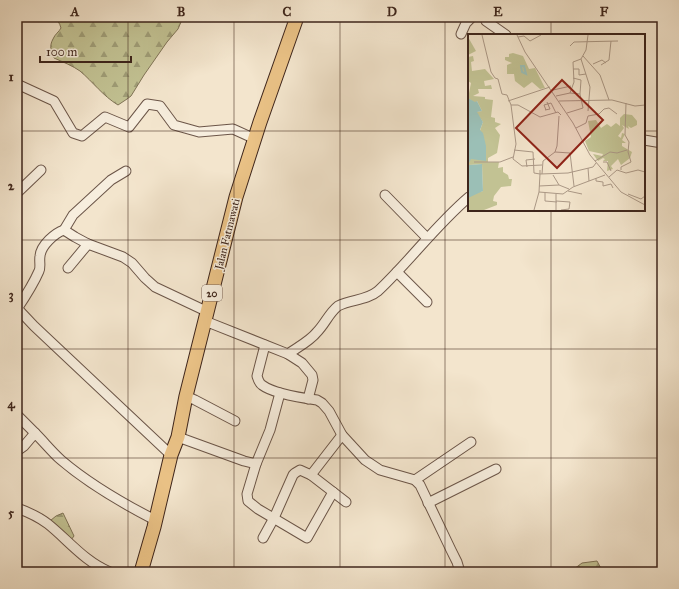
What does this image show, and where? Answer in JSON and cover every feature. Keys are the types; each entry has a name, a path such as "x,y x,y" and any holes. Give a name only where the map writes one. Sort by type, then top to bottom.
{"highway":[{"name":"Jalan Fatmawati","path":"141,572 178,436 186,396 236,197 297,17"}],"street":[{"path":"461,34 466,24 472,17"},
{"path":"484,17 486,21 505,34"},
{"path":"17,84 54,101 73,133 82,136 105,117 129,127 148,104 160,106 174,125 199,132 233,130 255,139"},
{"path":"645,140 662,143"},
{"path":"17,193 41,170"},
{"path":"126,171 111,180 73,215 64,230 54,235 42,249 40,255 40,269 17,309 172,455"},
{"path":"385,195 427,238"},
{"path":"288,354 318,332 327,318 337,307 367,298 372,295 468,198"},
{"path":"64,230 88,244 123,257 155,287 206,316 302,362 312,375 313,380 308,398"},
{"path":"68,268 88,244"},
{"path":"396,272 427,302"},
{"path":"265,345 257,376 261,384 280,393 317,400 329,410 342,436 365,460 380,470 415,480 420,486 460,572"},
{"path":"280,393 270,430 256,464 247,494 248,501 258,509 308,538 333,492"},
{"path":"186,396 235,421"},
{"path":"17,415 60,459 70,467 125,504 155,520"},
{"path":"17,451 24,446 35,433"},
{"path":"178,436 244,461 256,464"},
{"path":"311,475 342,436"},
{"path":"415,480 471,442"},
{"path":"263,538 295,473 300,470 311,475 346,502"},
{"path":"428,503 496,470"},
{"path":"17,508 29,512 47,523 100,568 110,572"}],"green space":[{"path":"43,17 181,17 181,22 178,29 167,42 131,96 118,105 80,71 54,58 51,51 51,44 61,28 60,24 57,20"},
{"path":"63,513 74,536 68,544 45,525 56,516"},
{"path":"597,561 603,572 570,572 582,563"}]}
